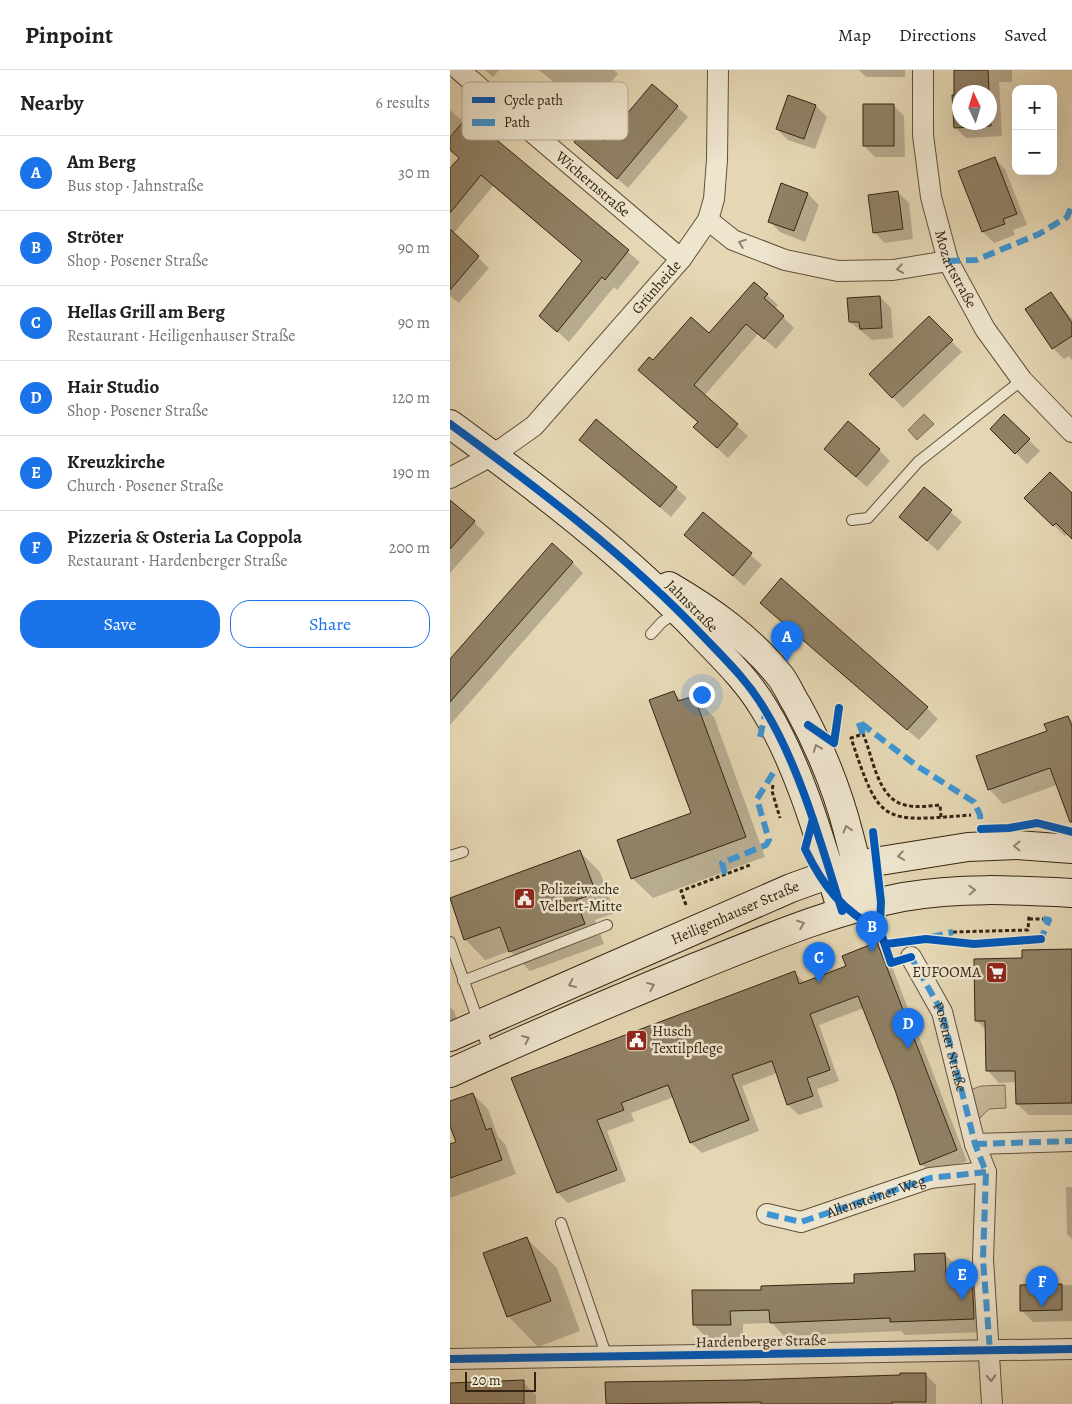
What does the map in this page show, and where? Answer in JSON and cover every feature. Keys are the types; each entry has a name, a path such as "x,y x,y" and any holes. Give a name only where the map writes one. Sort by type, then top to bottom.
{"main road":[{"name":"Jahnstraße","path":"450,424 629,562 745,679 766,710 807,801 843,869"},
{"name":"Jahnstraße","path":"629,562 703,606 738,634 781,678 808,725 832,785 849,835 843,869"},
{"name":"Heiligenhauser Straße","path":"450,1037 843,869 968,847 1017,845 1069,849"},
{"path":"843,869 869,904"},
{"path":"842,911 843,869"},
{"path":"450,1073 586,1012 802,924 842,911 869,904 938,892 1006,889 1064,896"}],"street":[{"name":"Wichernstraße","path":"459,70 473,82"},
{"name":"Grünheide","path":"450,478 492,455 534,426 681,259 708,220 714,199 716,170 718,70"},
{"name":"Mozartstraße","path":"923,70 923,135 931,197 948,261 985,329 1022,380 1072,432"},
{"name":"Wichernstraße","path":"541,140 681,259"},
{"path":"708,220 733,240 785,260 838,271 893,270 948,261"},
{"name":"Posener Straße","path":"911,957 942,1012 975,1144 986,1172 983,1259 992,1404"},
{"path":"975,1144 1072,1141"},
{"name":"Allensteiner Weg","path":"767,1214 801,1222 930,1178 986,1172"},
{"name":"Hardenberger Straße","path":"450,1359 990,1352 1072,1349"}],"lane":[{"path":"852,520 868,518 918,462 1022,380"},
{"path":"651,634 662,622 679,611"},
{"path":"450,856 463,852"},
{"path":"463,980 607,925"},
{"path":"450,942 491,1054"},
{"path":"561,1223 607,1357"}],"path":[{"path":"941,818 940,805 904,805 889,797 882,785 863,734 852,738 877,804 888,813 903,818 941,818 971,815"},
{"path":"772,791 780,818"},
{"path":"686,905 681,891 750,865"},
{"path":"953,932 1028,930 1029,914 1021,914"},
{"path":"1029,919 1043,920"}],"shaded area":[{"path":"924,414 934,424 917,440 908,430"},
{"path":"1005,1085 1006,1108 989,1109 980,1118 972,1110 970,1090 981,1086"}],"building":[{"path":"954,70 988,70 989,85 954,85"},
{"path":"652,84 678,106 617,179 574,142 576,140 628,140 628,112"},
{"path":"788,95 816,105 804,139 776,129"},
{"path":"863,104 894,104 894,146 863,146"},
{"path":"462,123 462,140 497,140 629,250 605,280 602,277 557,332 539,316 582,261 481,175 450,213 450,168 459,158 450,150 450,137"},
{"path":"995,157 1017,214 1003,219 1005,224 982,232 958,171"},
{"path":"781,183 808,193 794,231 768,222"},
{"path":"898,191 903,229 873,233 868,195"},
{"path":"450,229 479,256 450,290"},
{"path":"754,282 768,294 764,298 784,316 764,339 746,324 694,385 738,424 717,448 693,427 698,422 638,370 649,357 653,360 691,317 709,333"},
{"path":"1051,292 1072,323 1072,336 1052,349 1025,309"},
{"path":"880,296 882,328 860,329 859,322 849,322 847,298"},
{"path":"929,316 953,340 892,398 869,374"},
{"path":"1004,414 1030,439 1015,454 990,429"},
{"path":"596,419 677,487 660,507 579,440"},
{"path":"848,421 880,449 856,477 824,449"},
{"path":"1050,472 1072,493 1072,539 1056,523 1053,526 1024,498"},
{"path":"924,487 952,510 927,541 899,517"},
{"path":"450,500 475,521 450,549"},
{"path":"703,512 752,553 733,576 684,535"},
{"path":"552,543 573,562 450,702 450,659"},
{"path":"781,578 928,707 907,730 760,603"},
{"path":"674,691 678,701 694,696 746,837 631,879 617,840 691,813 649,700"},
{"path":"1068,716 1072,726 1072,822 1070,822 1050,768 988,790 976,756 1047,731 1044,724"},
{"path":"580,850 596,893 576,900 585,924 509,952 500,927 464,940 450,898"},
{"path":"877,942 957,1150 920,1165 895,1090 858,996 810,1014 830,1070 807,1078 813,1096 787,1105 772,1061 732,1075 749,1120 690,1143 668,1085 621,1103 624,1110 597,1120 617,1170 557,1193 511,1078 795,971 799,984 846,966 842,956"},
{"path":"1072,949 1072,1103 1016,1104 1015,1071 986,1071 985,1021 975,1021 974,959 1022,958 1022,950"},
{"path":"473,1093 486,1130 491,1128 502,1160 450,1178 450,1144 456,1142 450,1126 450,1101"},
{"path":"527,1237 551,1301 507,1317 483,1253"},
{"path":"945,1253 946,1273 972,1272 974,1319 890,1322 890,1318 770,1323 769,1310 730,1311 731,1325 693,1325 692,1290 761,1290 761,1286 854,1283 854,1274 915,1271 914,1254"},
{"path":"1062,1284 1062,1310 1020,1311 1020,1285"},
{"path":"900,1373 926,1373 926,1402 892,1402 892,1404 761,1404 761,1402 606,1404 605,1382 745,1380 900,1375"},
{"path":"524,1380 524,1404 450,1404 450,1383"}],"marked path":[{"path":"948,261 976,260 1039,234 1067,217 1072,205"},
{"path":"760,737 766,710"},
{"path":"863,734 858,721 917,766 974,802 980,815 981,829 986,829"},
{"path":"725,874 722,863 766,845 769,840 757,799 775,770"},
{"path":"1038,939 1041,939 1049,920 1043,919"},
{"path":"931,937 953,932"},
{"path":"908,958 911,957 942,1012 975,1144 986,1172 983,1259 990,1351"},
{"path":"975,1144 1072,1141"},
{"path":"767,1214 801,1222 930,1178 986,1172"}],"cycle path":[{"path":"450,424 549,498 612,550 673,606 744,680 765,710 789,756 818,834 842,911"},
{"path":"808,725 834,743 839,708"},
{"path":"813,819 805,849 819,875 844,906 880,930 891,963 911,957"},
{"path":"981,829 1009,828 1037,823 1072,832"},
{"path":"873,832 881,902 880,922"},
{"path":"886,944 926,939 974,944 1041,939"},
{"path":"450,1359 1072,1349"}],"place":[{"name":"Am Berg","path":"787,662"},
{"name":"Polizeiwache Velbert-Mitte","path":"524,898"},
{"name":"Ströter","path":"872,952"},
{"name":"EUFOOMA","path":"997,972"},
{"name":"Hellas Grill am Berg","path":"819,983"},
{"name":"Husch Textilpflege","path":"636,1040"},
{"name":"Hair Studio","path":"908,1049"},
{"name":"Kreuzkirche","path":"962,1300"},
{"name":"Pizzeria & Osteria La Coppola","path":"1042,1307"}]}
